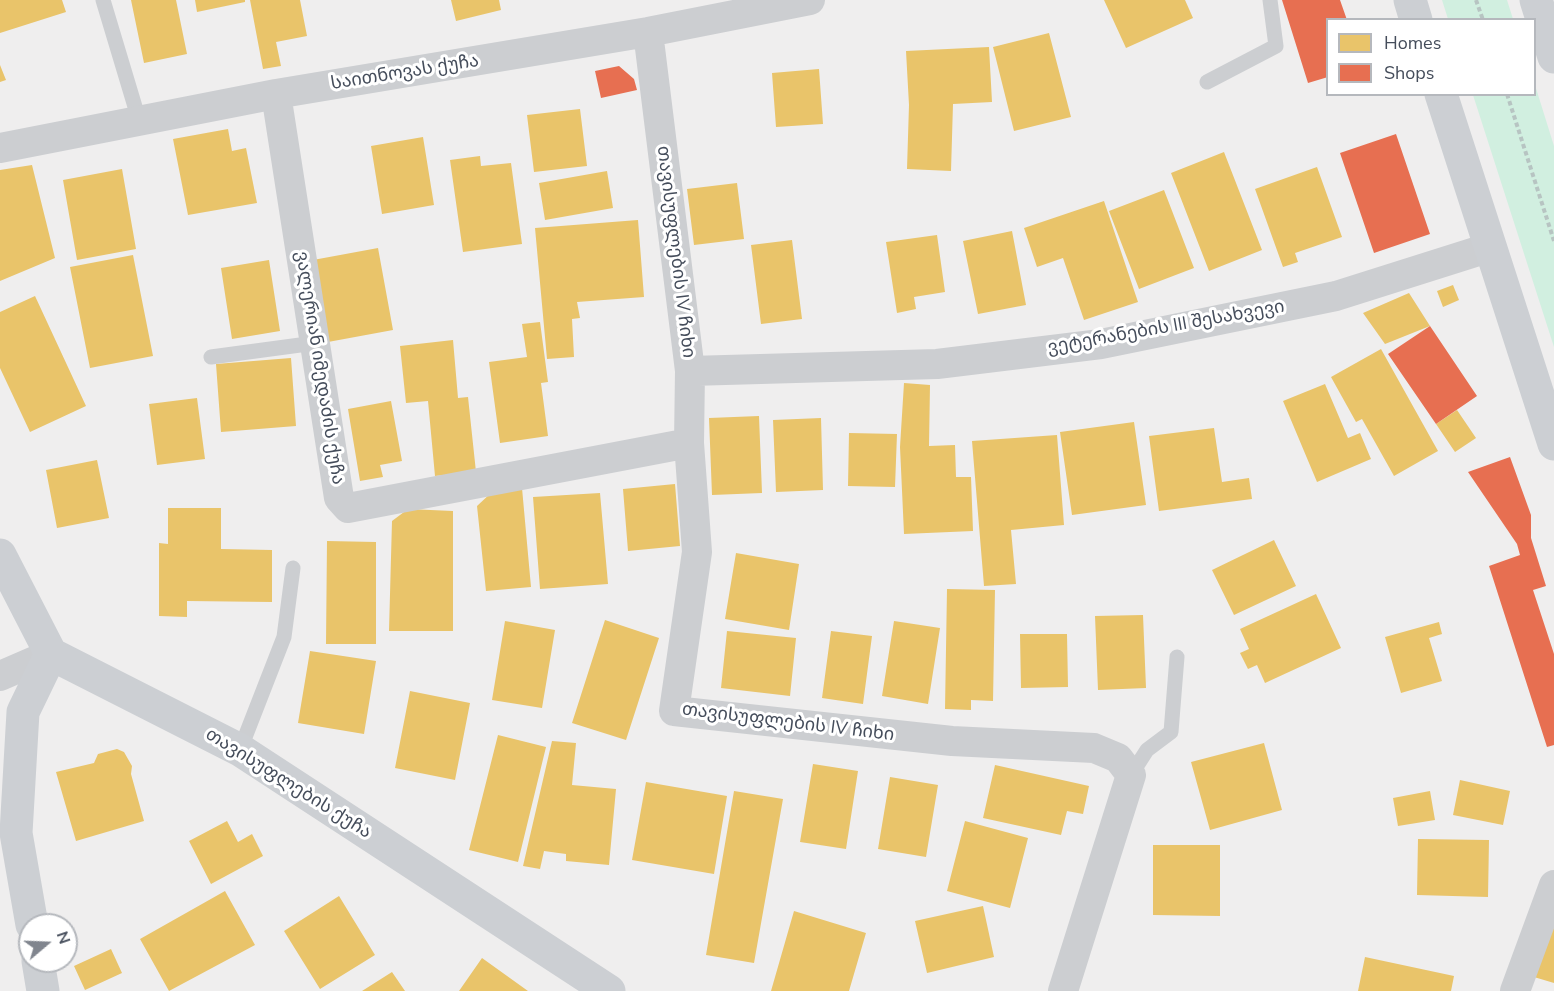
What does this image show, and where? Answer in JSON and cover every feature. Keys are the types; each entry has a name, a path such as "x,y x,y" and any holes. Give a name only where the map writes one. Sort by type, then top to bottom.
{"street":[{"name":"საითნოვას ქუჩა","path":"0,148 276,94 648,32 810,0"},
{"path":"1410,0 1415,18"},
{"path":"1536,0 1554,57"},
{"name":"თავისუფლების IV ჩიხი","path":"648,32 690,371 689,442 697,552 674,711 952,741 1094,748 1118,758 1131,775"},
{"name":"ვალერიან იმედაძის ქუჩა","path":"276,94 339,498 348,508 689,442"},
{"path":"1442,96 1554,444"},
{"name":"ვეტერანების III შესახვევი","path":"690,371 937,364 1101,344 1336,296 1491,247"},
{"path":"0,555 51,654"},
{"path":"0,676 51,654"},
{"path":"30,913 16,833 23,712 51,654"},
{"name":"თავისუფლების ქუჩა","path":"51,654 240,750 609,991"},
{"path":"1063,991 1131,775"},
{"path":"1515,991 1554,885"},
{"path":"40,973 43,991"}],"lane":[{"path":"103,0 138,120"},
{"path":"1207,82 1276,46 1270,0"},
{"path":"211,357 315,343"},
{"path":"240,750 284,637 292,568"},
{"path":"1131,775 1147,750 1171,732 1177,657"}],"path":[{"path":"1476,0 1482,18"},
{"path":"1508,96 1554,241"}],"green space":[{"path":"1442,0 1507,0 1513,18 1448,18"},
{"path":"1536,88 1554,146 1554,347 1473,96 1536,96"}],"building: Homes":[{"path":"0,0 62,0 66,12 0,33"},
{"path":"131,0 176,0 187,54 144,63"},
{"path":"195,0 245,0 245,2 197,12"},
{"path":"250,0 300,0 307,36 276,42 281,66 263,69"},
{"path":"451,0 499,0 501,10 456,21"},
{"path":"1104,0 1185,0 1193,18 1126,48"},
{"path":"1049,33 1071,117 1014,131 993,47"},
{"path":"989,47 992,102 953,104 951,171 907,169 909,105 906,51"},
{"path":"0,65 6,80 0,82"},
{"path":"819,69 823,124 776,127 772,73"},
{"path":"580,109 587,166 534,172 527,115"},
{"path":"228,129 232,151 246,148 257,203 188,215 173,139"},
{"path":"423,137 434,205 382,214 371,146"},
{"path":"1224,152 1262,250 1209,271 1171,173"},
{"path":"480,156 481,166 511,163 522,244 463,252 450,160"},
{"path":"32,165 55,258 0,281 0,170"},
{"path":"1317,167 1342,237 1295,253 1298,262 1283,267 1255,189"},
{"path":"122,169 136,249 77,260 63,180"},
{"path":"607,171 613,208 545,220 539,183"},
{"path":"737,183 744,239 694,245 687,189"},
{"path":"1164,190 1194,268 1139,289 1109,211"},
{"path":"1104,201 1138,302 1084,320 1063,258 1037,267 1024,228"},
{"path":"638,220 644,297 577,302 580,318 572,319 574,357 547,359 535,228"},
{"path":"1012,231 1026,305 978,314 963,241"},
{"path":"937,235 945,292 914,297 916,309 897,313 886,242"},
{"path":"792,240 802,319 761,324 751,245"},
{"path":"378,248 393,330 328,342 313,260"},
{"path":"133,255 153,356 90,368 70,267"},
{"path":"269,260 280,331 232,339 221,268"},
{"path":"1453,285 1459,300 1443,307 1437,291"},
{"path":"1409,293 1430,326 1385,344 1363,313"},
{"path":"35,296 86,406 30,432 0,368 0,312"},
{"path":"540,322 548,382 541,383 548,436 500,443 489,362 527,357 522,324"},
{"path":"453,340 458,398 468,397 476,472 435,476 428,401 406,403 400,346"},
{"path":"1381,349 1438,451 1394,476 1362,419 1356,422 1331,377"},
{"path":"291,358 296,426 221,432 216,364"},
{"path":"904,383 930,385 929,446 955,445 956,477 971,477 973,531 904,534 900,447"},
{"path":"1325,384 1348,438 1360,433 1371,459 1317,482 1283,401"},
{"path":"197,398 205,459 157,465 149,404"},
{"path":"391,401 402,461 380,465 383,477 360,481 348,409"},
{"path":"1457,410 1476,438 1455,452 1436,424"},
{"path":"759,416 762,493 712,495 709,418"},
{"path":"821,418 823,490 776,492 773,420"},
{"path":"1134,422 1146,505 1072,515 1060,432"},
{"path":"1214,428 1222,482 1249,478 1252,499 1159,511 1149,436"},
{"path":"849,433 897,434 895,487 848,486"},
{"path":"1057,435 1064,525 1011,530 1016,584 984,586 972,441"},
{"path":"97,460 109,518 57,528 46,470"},
{"path":"675,484 680,546 628,551 623,489"},
{"path":"522,488 531,587 486,591 477,506 492,492"},
{"path":"600,493 608,584 540,589 533,497"},
{"path":"168,508 221,508 221,549 272,550 272,602 187,601 187,617 159,616 159,543 168,544"},
{"path":"408,509 453,511 453,631 389,631 392,521"},
{"path":"1274,540 1296,586 1234,615 1212,570"},
{"path":"327,541 376,542 376,644 326,644"},
{"path":"736,553 799,564 789,630 725,619"},
{"path":"947,589 995,590 993,701 971,700 971,710 945,709"},
{"path":"1316,594 1341,648 1265,683 1257,665 1248,669 1240,653 1249,649 1240,629"},
{"path":"1143,615 1146,688 1098,690 1095,616"},
{"path":"605,620 659,638 626,740 572,723"},
{"path":"505,621 555,630 542,708 492,700"},
{"path":"894,621 940,628 928,704 882,696"},
{"path":"1439,622 1442,634 1429,638 1442,681 1401,693 1385,637"},
{"path":"727,631 796,638 790,696 721,688"},
{"path":"831,631 872,636 863,704 822,698"},
{"path":"1020,634 1067,634 1068,687 1021,688"},
{"path":"310,651 376,661 364,734 298,723"},
{"path":"410,691 470,703 455,780 395,768"},
{"path":"498,735 546,747 518,862 469,850"},
{"path":"552,741 576,743 572,785 616,789 609,865 566,861 566,854 544,851 540,869 523,866"},
{"path":"1264,743 1282,810 1210,830 1191,762"},
{"path":"117,749 124,752 132,766 131,774 144,821 76,841 56,772 94,763 98,754"},
{"path":"813,764 858,771 846,849 800,842"},
{"path":"995,765 1089,786 1083,814 1067,811 1061,835 983,818"},
{"path":"890,777 938,785 926,857 878,849"},
{"path":"1460,780 1510,791 1503,825 1453,815"},
{"path":"646,782 727,796 714,874 632,860"},
{"path":"734,791 783,799 754,963 706,955"},
{"path":"1430,791 1435,820 1398,826 1393,798"},
{"path":"227,821 238,842 252,834 263,856 211,884 189,841"},
{"path":"965,821 1028,838 1010,908 947,891"},
{"path":"1418,839 1489,840 1488,897 1417,895"},
{"path":"1153,845 1220,845 1220,916 1153,915"},
{"path":"225,891 255,945 169,991 140,939"},
{"path":"339,896 375,955 320,989 284,931"},
{"path":"983,906 994,957 927,973 915,921"},
{"path":"794,911 866,933 849,991 771,991"},
{"path":"1554,920 1554,983 1534,977"},
{"path":"111,949 122,973 85,990 77,973 78,964"},
{"path":"1365,957 1454,976 1451,991 1358,991"},
{"path":"482,958 528,991 459,991"},
{"path":"392,972 405,991 362,991"}],"building: Shops":[{"path":"1282,0 1340,0 1346,18 1326,18 1326,78 1308,83"},
{"path":"619,66 634,79 637,90 601,98 595,71"},
{"path":"1396,134 1430,234 1374,253 1340,153"},
{"path":"1430,326 1477,396 1436,424 1388,354"},
{"path":"1510,457 1531,515 1531,538 1546,586 1533,590 1554,654 1554,745 1547,747 1489,566 1520,555 1517,544 1468,472"}]}
